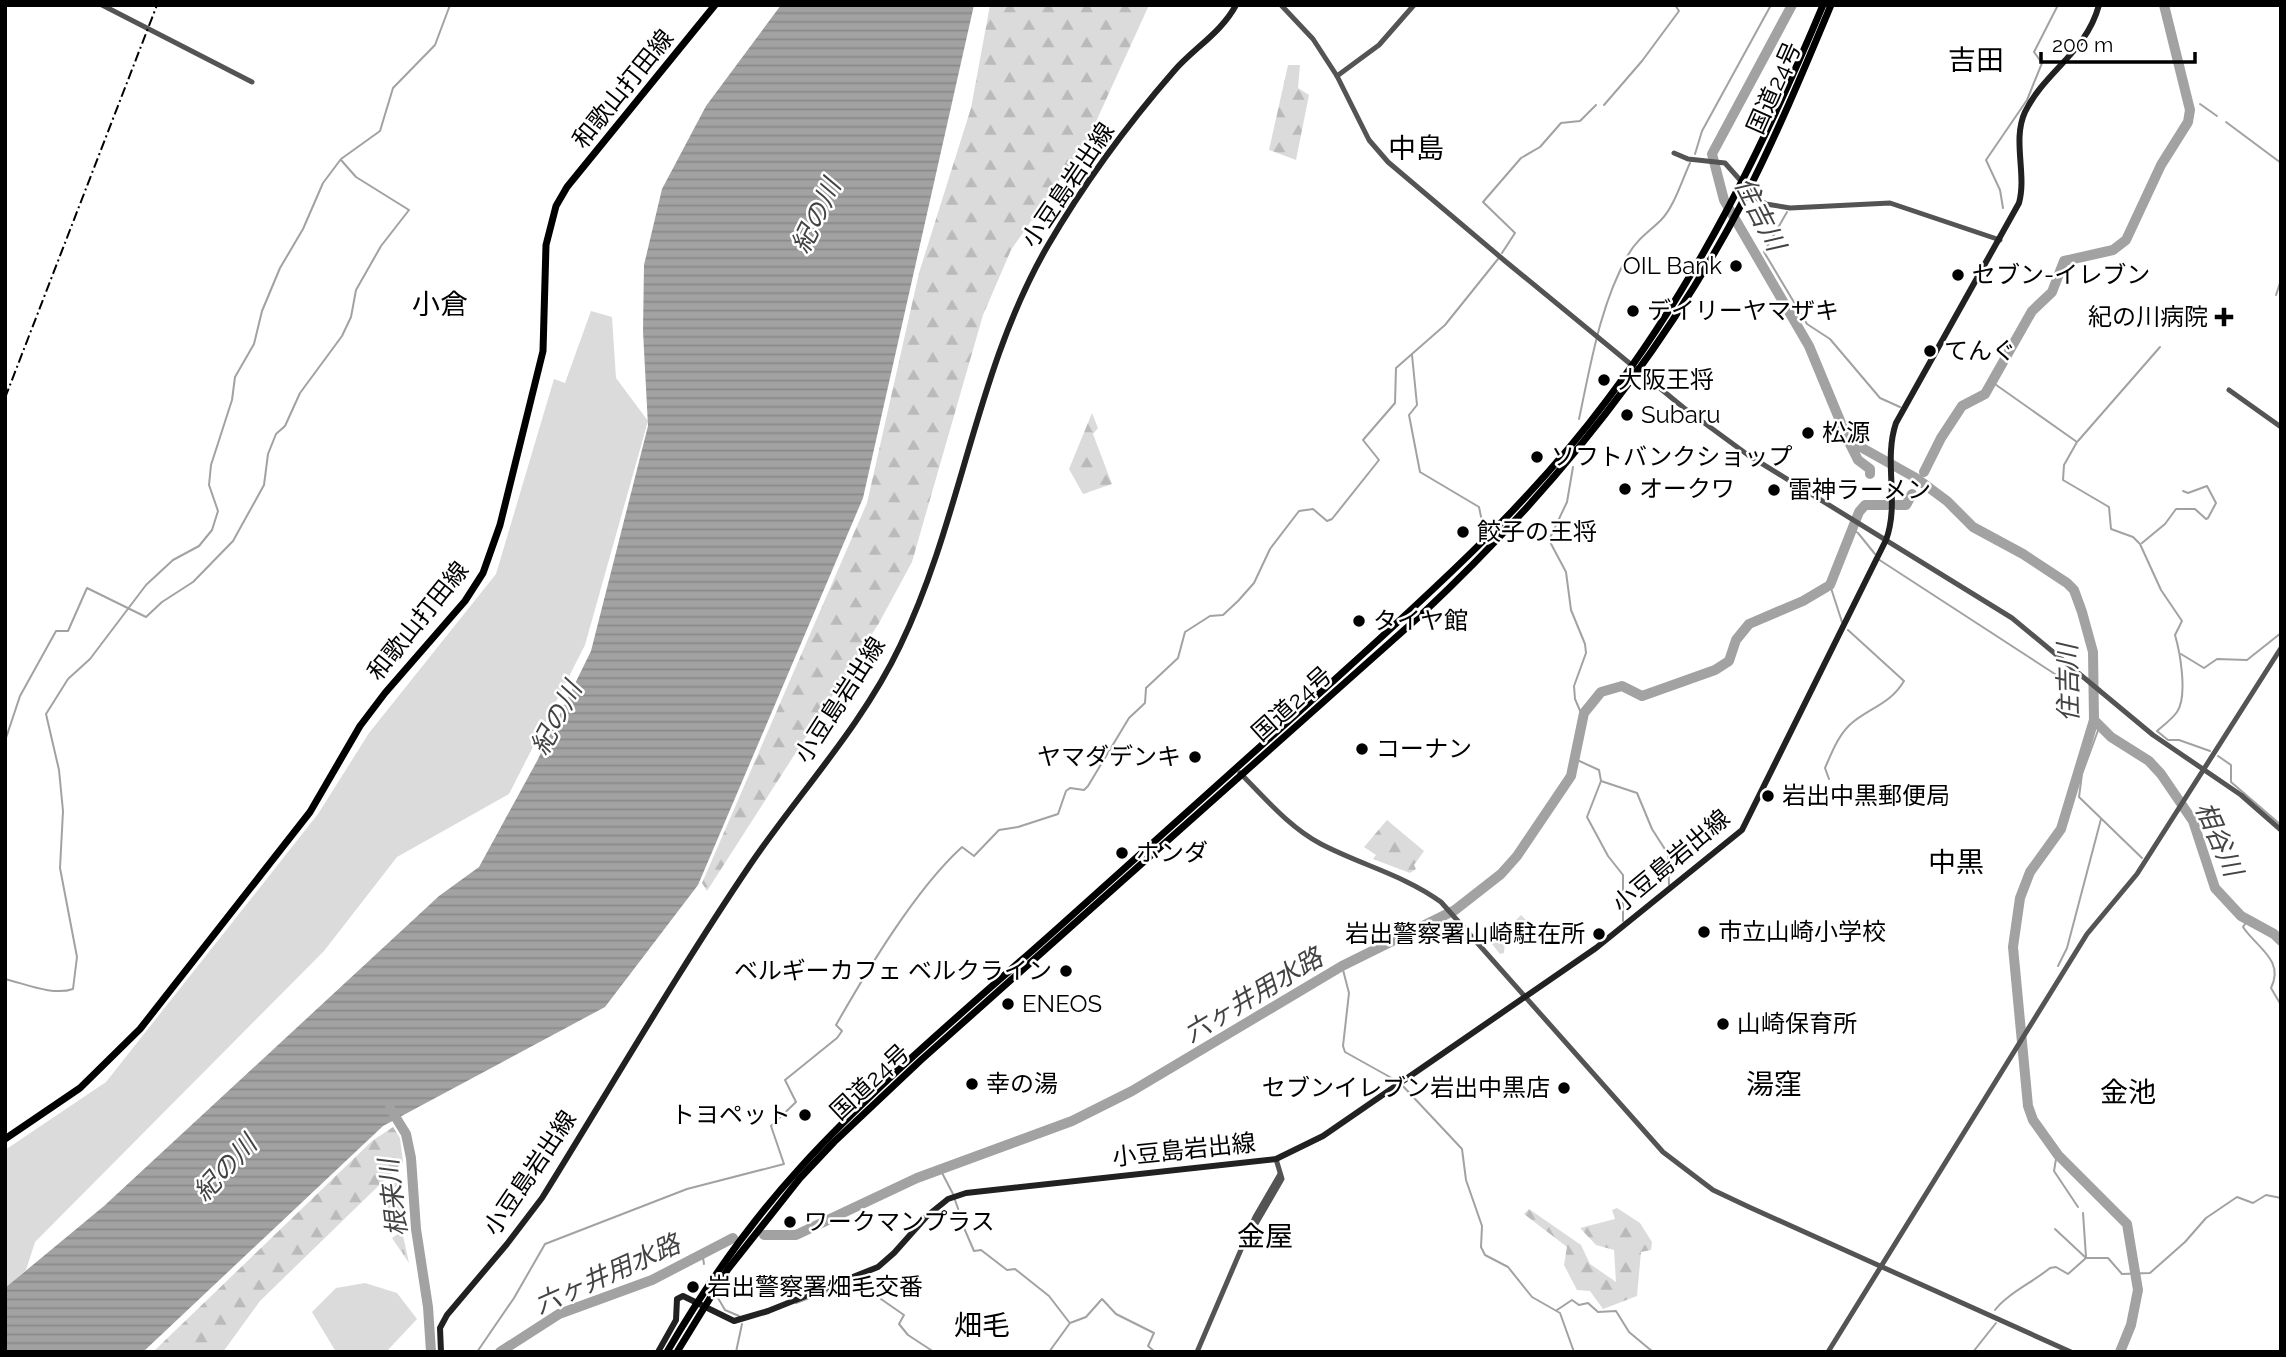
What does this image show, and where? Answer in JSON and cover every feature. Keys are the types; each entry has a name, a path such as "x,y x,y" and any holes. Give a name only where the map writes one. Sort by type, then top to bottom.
{"main road":[{"name":"和歌山打田線","path":"5,1139 80,1088 140,1029 310,812 360,726 465,601 483,573 500,525 543,351 546,245 556,206 567,187 715,5"},
{"name":"小豆島岩出線","path":"441,1352 440,1328 447,1315 542,1198 749,867 883,679 912,619 931,569 996,353 1046,248 1109,154 1166,80 1219,29 1236,5"},
{"name":"国道24号","path":"1238,772 1484,542 1555,464 1607,401 1741,185 1823,5"},
{"name":"国道24号","path":"667,1352 757,1218 832,1135 917,1053 1421,615 1486,551 1567,461 1639,371 1691,293 1742,203 1783,120 1831,5"},
{"name":"小豆島岩出線","path":"701,1304 734,1321 744,1320 844,1282 887,1260 938,1206 966,1193 1276,1159 1323,1136 1597,948 1742,830 1886,540 1892,520 1890,459 1896,423 2000,240 2021,194 2020,135 2025,112 2081,45 2095,21 2099,5"},
{"path":"658,1352 676,1320 677,1299 683,1296 701,1304"},
{"name":"国道24号","path":"677,1352 701,1304"}],"street":[{"path":"102,5 251,82"},
{"path":"1281,5 1313,39 1336,76 1368,140 1388,162 1639,371 1748,455 2012,618 2153,736 2241,795 2281,830"},
{"path":"1336,76 1379,45 1414,5"},
{"path":"1674,153 1688,159 1729,165 1741,185 1766,204 1790,208 1890,203 2000,240"},
{"path":"2229,390 2281,427"},
{"path":"1828,1352 2087,934 2137,874 2281,648"},
{"path":"1238,772 1298,829 1319,843 1402,877 1441,902 1633,1120 1680,1167 1725,1195 2071,1352"},
{"path":"1197,1352 1245,1244 1280,1184 1276,1159"}],"green space":[{"path":"990,5 1149,5 1089,137 1011,250 983,315 912,562 879,623 707,891 702,883 867,503 919,273 971,108"},
{"path":"1288,65 1300,65 1298,88 1309,95 1296,160 1269,150"},
{"path":"591,311 612,317 616,378 648,421 585,645 509,794 397,857 324,951 35,1242 26,1270 5,1289 5,1150 106,1082 318,814 369,733 496,574 554,379 565,383"},
{"path":"1092,413 1098,428 1093,434 1112,484 1083,494 1069,469"},
{"path":"1387,820 1424,851 1414,865 1416,869 1410,873 1373,859 1376,855 1364,847"},
{"path":"1521,915 1526,920 1505,941 1504,953 1500,954 1492,944"},
{"path":"393,1127 400,1138 403,1162 260,1301 223,1352 153,1352 372,1141"},
{"path":"400,1179 402,1231 380,1194"},
{"path":"1617,1208 1640,1223 1652,1242 1651,1250 1641,1252 1637,1296 1603,1309 1590,1291 1577,1290 1564,1265 1567,1247 1524,1214 1529,1209 1581,1245 1590,1264 1616,1282 1614,1250 1596,1245 1580,1228 1615,1219 1612,1210"},
{"path":"402,1231 409,1263 392,1238"},
{"path":"365,1283 397,1293 417,1319 386,1352 336,1352 312,1312 336,1288"}],"water":[{"name":"紀の川","path":"781,5 974,5 863,498 698,885 605,1007 383,1126 143,1352 5,1352 5,1288 104,1206 439,896 479,867 537,761 591,651 648,426 643,331 644,265 662,189 706,106"}],"waterway":[{"path":"5,979 48,990 73,989 77,957 60,868 63,811 59,770 46,714 68,679 90,659 146,585 173,560 199,546 212,530 218,511 209,485 211,465 232,400 235,377 254,344 262,311 280,268 303,229 323,183 341,159 380,131 393,88 435,45 450,5"},
{"path":"1604,105 1642,61 1679,11 1675,5"},
{"path":"1695,154 1702,131 1771,5"},
{"name":"住吉川","path":"1792,5 1712,154 1724,200 1809,346 1848,440 1916,478 1947,501 1973,527 2023,554 2067,583 2074,590 2093,652 2094,720 2061,829 2030,872 2020,898 2013,947 2028,1106 2033,1120 2058,1155 2127,1224 2138,1290 2131,1325 2120,1352"},
{"path":"2003,208 2000,190 1986,160 2027,100 2042,63 2034,52 2058,5"},
{"name":"六ヶ井用水路","path":"1924,472 1941,438 1962,406 1985,394 2032,311 2052,292 2064,261 2113,250 2126,240 2161,165 2188,122 2190,110 2164,5"},
{"path":"2200,104 2217,116"},
{"path":"1502,253 1515,233 1483,202 1521,158 1540,147 1561,123 1580,121 1596,105"},
{"path":"2226,122 2281,163"},
{"path":"5,741 20,696 56,631 68,631 87,588 146,617 162,602 193,582 233,541 264,485 268,454 276,434 285,426 300,393 342,336 351,317 356,290 381,246 409,210 356,177 341,160"},
{"path":"1579,419 1603,314 1618,274 1635,244 1670,208 1690,163"},
{"path":"2281,167 2281,172"},
{"path":"1787,212 1764,252 1807,324 1830,339 1880,398 1900,407"},
{"path":"477,1352 514,1298 545,1244 687,1189 784,1164 771,1126 796,1102 785,1080 837,1038 842,1031 836,1025 893,931 927,885 962,847 974,856 999,830 1058,814 1066,791 1070,788 1084,790 1088,786 1129,718 1145,703 1146,688 1178,658 1185,632 1210,616 1223,615 1238,601 1254,583 1270,549 1299,511 1313,509 1327,521 1332,519 1379,460 1363,440 1395,403 1396,368 1445,325 1498,259"},
{"path":"2276,295 2281,280"},
{"path":"2078,441 2160,347"},
{"path":"1412,355 1417,405 1409,415 1420,472 1479,507 1484,531"},
{"path":"1992,382 2077,442 2064,465 2063,480 2109,507 2111,529 2133,537 2140,544 2161,590 2182,621 2175,635 2182,674 2180,705 2175,715 2157,731 2168,740 2179,740 2210,751"},
{"name":"六ヶ井用水路","path":"1850,444 1858,460 1870,469 1870,474"},
{"path":"1573,467 1567,502 1549,540 1566,572 1571,610 1585,644 1586,653 1574,686 1575,699 1581,713 1584,713"},
{"path":"2142,543 2165,524 2176,509 2195,509 2208,518 2216,503 2207,486 2188,493 2183,491"},
{"name":"六ヶ井用水路","path":"1897,505 1906,505 1912,494"},
{"name":"六ヶ井用水路","path":"764,1235 796,1235 917,1178 1072,1121 1132,1091 1342,966 1455,910 1501,874 1517,856 1571,776 1584,713 1601,692 1622,686 1642,696 1715,670 1729,661 1736,640 1749,624 1803,601 1830,585 1859,512 1865,505 1887,505"},
{"path":"1850,528 1858,533 1875,554"},
{"path":"1878,559 2058,676"},
{"path":"1830,585 1842,622"},
{"path":"1829,779 1825,768 1844,732 1853,722 1887,700 1904,681 1848,630"},
{"path":"2181,654 2204,668 2217,659 2247,660 2281,633"},
{"name":"相谷川","path":"2094,720 2111,737 2149,761 2161,774 2193,821 2215,888 2241,916 2274,934 2281,941"},
{"path":"2100,725 2082,774 2079,797 2142,858"},
{"path":"2218,756 2231,765 2231,782 2281,825"},
{"path":"1575,759 1599,770 1601,781 1587,817 1608,856 1623,875 1623,921"},
{"path":"1601,781 1637,793 1652,829 1668,854 1669,885"},
{"path":"2058,966 2067,948 2101,819"},
{"path":"2247,921 2243,927 2272,962 2274,978 2271,988 2281,1005"},
{"path":"1342,966 1349,993 1343,1046 1345,1052 1397,1081"},
{"path":"1401,1084 1462,1149 1466,1180 1482,1226 1481,1247 1485,1255 1508,1267 1532,1297 1560,1313 1574,1352"},
{"name":"根来川","path":"390,1108 406,1134 411,1158 416,1229 428,1307 431,1352"},
{"path":"2056,1159 2054,1171 2078,1207"},
{"path":"940,1169 953,1194"},
{"path":"1995,1310 2050,1268 2056,1267 2068,1274 2086,1258 2108,1258 2122,1274 2150,1273 2185,1242 2206,1218 2237,1197 2253,1203 2266,1195 2281,1198"},
{"path":"955,1200 961,1217"},
{"path":"2083,1213 2086,1257"},
{"path":"961,1221 974,1251 981,1250 1007,1270 1015,1269 1049,1296 1069,1322"},
{"path":"2055,1229 2085,1257"},
{"name":"六ヶ井用水路","path":"500,1352 559,1314 652,1280 733,1238"},
{"path":"702,1252 704,1264"},
{"path":"796,1303 855,1281 904,1315 899,1324 908,1335 934,1352"},
{"path":"718,1298 725,1310 739,1316"},
{"path":"1049,1352 1070,1323 1086,1317 1102,1299 1116,1314 1154,1333 1148,1346 1155,1352"},
{"path":"1557,1310 1572,1300 1579,1305 1588,1303 1598,1312 1616,1311 1629,1332 1653,1352"},
{"path":"1973,1352 1996,1323"},
{"path":"736,1352 742,1324"}],"railway":[{"path":"5,398 157,5"}],"place":[{"name":"OIL Bank","path":"1736,266"},
{"name":"セブン-イレブン","path":"1958,275"},
{"name":"デイリーヤマザキ","path":"1633,311"},
{"name":"紀の川病院","path":"2224,317"},
{"name":"てんぐ","path":"1930,351"},
{"name":"大阪王将","path":"1604,380"},
{"name":"Subaru","path":"1627,415"},
{"name":"松源","path":"1808,433"},
{"name":"ソフトバンクショップ","path":"1537,457"},
{"name":"オークワ","path":"1625,489"},
{"name":"雷神ラーメン","path":"1774,490"},
{"name":"餃子の王将","path":"1463,532"},
{"name":"タイヤ館","path":"1359,621"},
{"name":"コーナン","path":"1362,749"},
{"name":"ヤマダデンキ","path":"1195,757"},
{"name":"岩出中黒郵便局","path":"1768,796"},
{"name":"ホンダ","path":"1122,853"},
{"name":"市立山崎小学校","path":"1704,932"},
{"name":"岩出警察署山崎駐在所","path":"1599,934"},
{"name":"ベルギーカフェ ベルクライン","path":"1066,971"},
{"name":"ENEOS","path":"1008,1004"},
{"name":"山崎保育所","path":"1723,1024"},
{"name":"幸の湯","path":"972,1084"},
{"name":"セブンイレブン岩出中黒店","path":"1564,1088"},
{"name":"トヨペット","path":"805,1115"},
{"name":"ワークマンプラス","path":"790,1222"},
{"name":"岩出警察署畑毛交番","path":"693,1287"}],"district":[{"name":"吉田","path":"1976,60"},
{"name":"中島","path":"1416,148"},
{"name":"小倉","path":"440,304"},
{"name":"中黒","path":"1956,862"},
{"name":"湯窪","path":"1774,1084"},
{"name":"金池","path":"2128,1092"},
{"name":"金屋","path":"1265,1236"},
{"name":"畑毛","path":"982,1325"}]}
